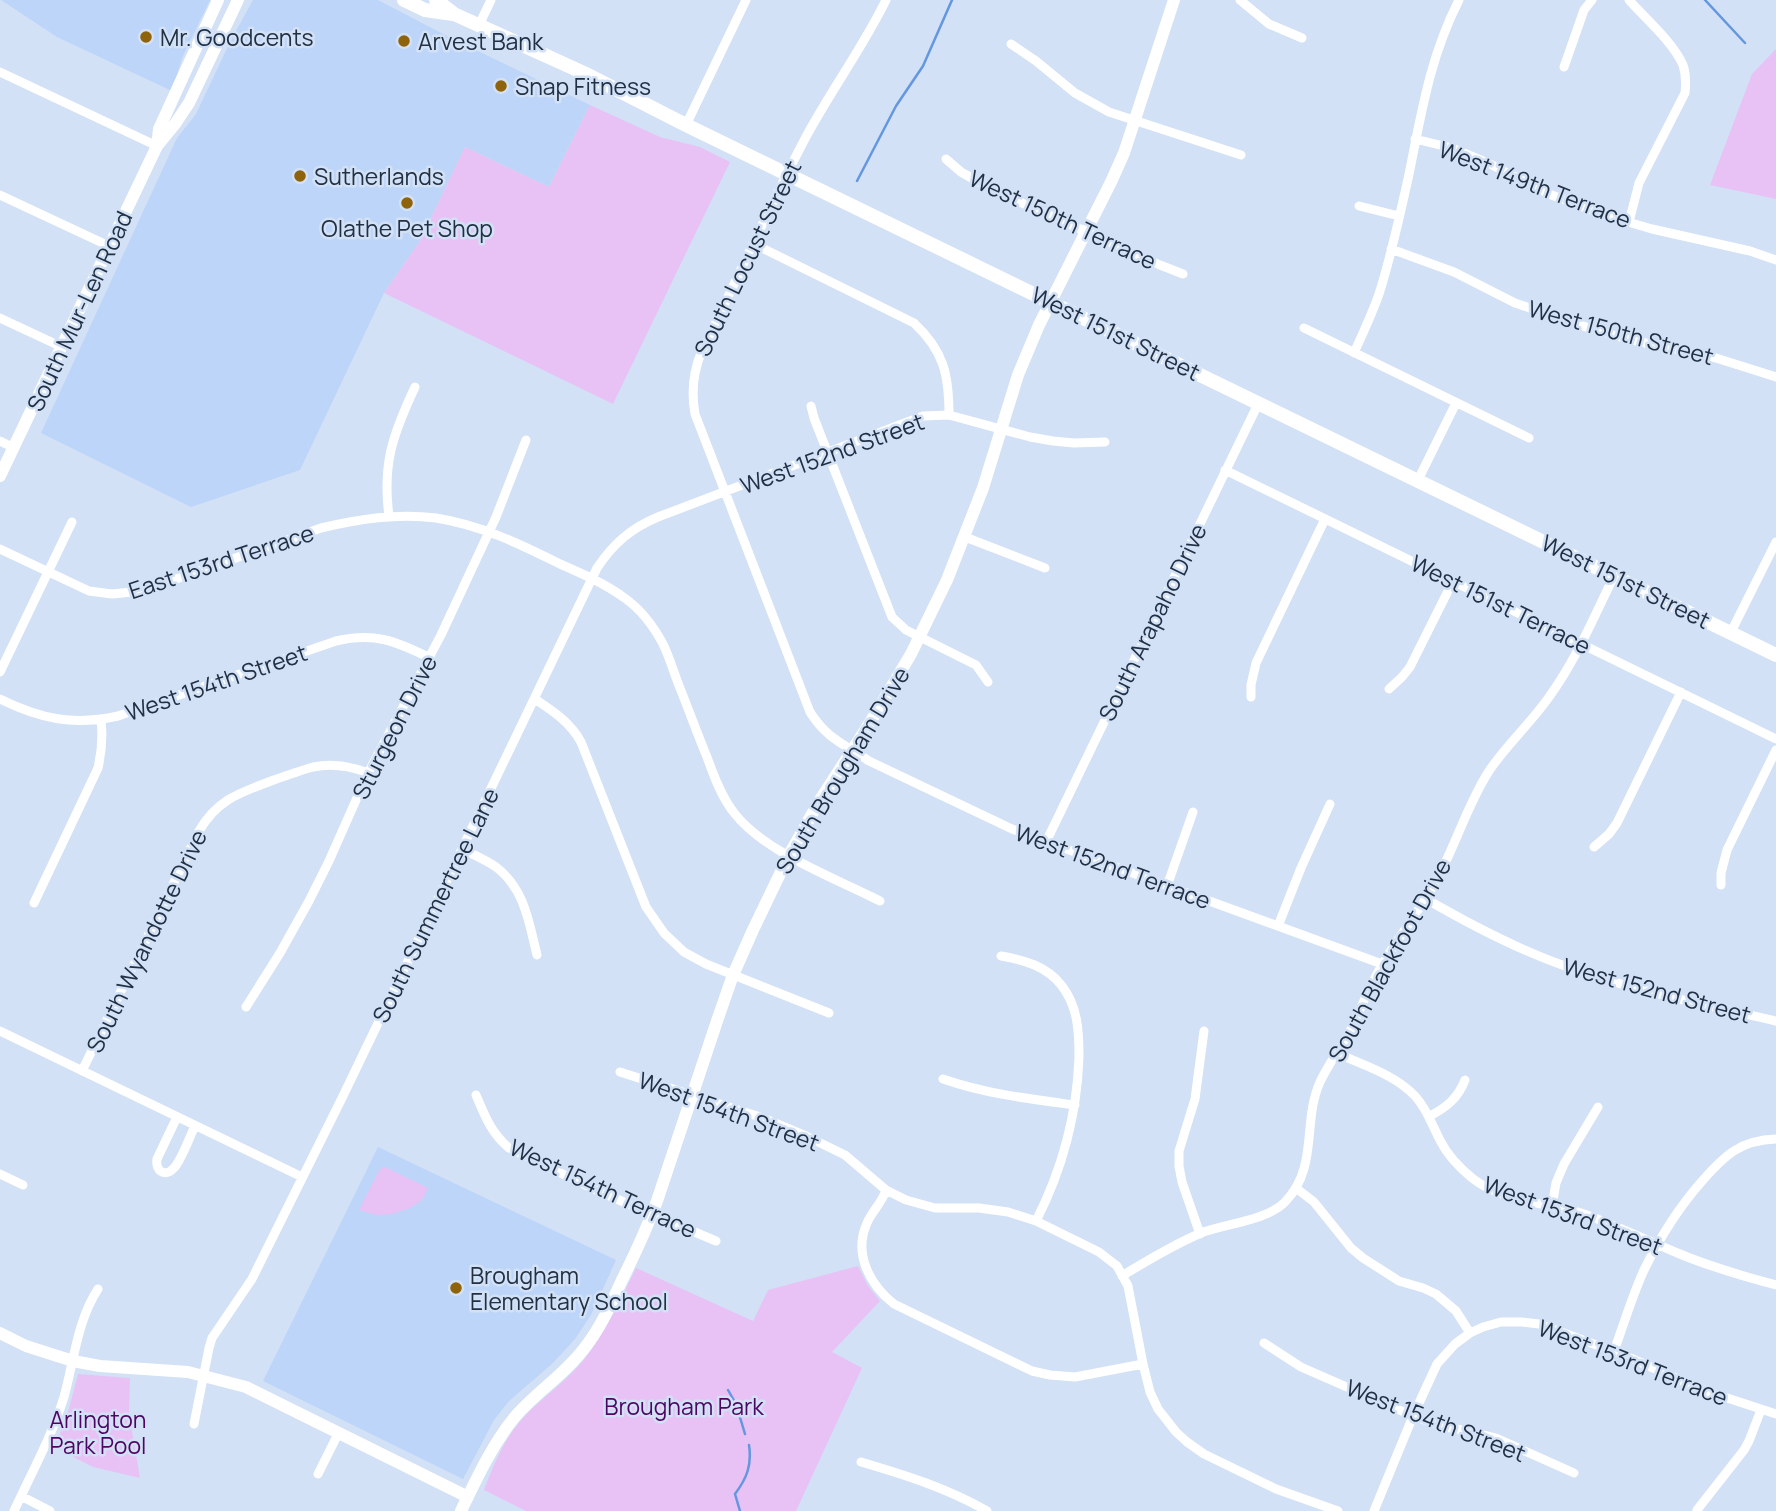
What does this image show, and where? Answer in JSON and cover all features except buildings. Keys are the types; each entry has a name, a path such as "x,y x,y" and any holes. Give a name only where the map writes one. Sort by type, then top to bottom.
{"main road":[{"name":"West 151st Street","path":"404,0 425,10 454,14"},
{"name":"West 151st Street","path":"436,0 454,14 584,73 685,125 1776,654"}],"street":[{"name":"South Mur-Len Road","path":"0,476 158,146 188,103 238,0"},
{"path":"479,25 491,0"},
{"path":"685,125 746,0"},
{"name":"South Locust Street","path":"852,749 834,740 810,712 724,492 695,414 692,398 693,378 701,353 787,174 825,102 886,0"},
{"name":"South Brougham Drive","path":"461,1511 495,1445 513,1419 566,1370 600,1326 653,1214 733,975 752,930 820,800 890,691 947,580 994,456 1018,375 1111,182 1135,121 1174,0"},
{"path":"1240,0 1269,24 1302,38"},
{"path":"1354,353 1378,295 1391,249 1433,61 1459,0"},
{"path":"1564,68 1584,10 1592,0"},
{"path":"1629,0 1672,47 1683,66 1686,80 1685,93 1639,183 1629,222"},
{"name":"South Mur-Len Road","path":"158,146 159,129 216,6"},
{"path":"202,74 197,66 211,37 216,6"},
{"path":"1010,44 1075,93 1109,111 1241,155"},
{"path":"0,72 158,146"},
{"name":"West 149th Terrace","path":"1415,139 1452,148 1490,163 1549,194 1604,215 1750,251 1776,260"},
{"name":"West 150th Terrace","path":"946,159 980,184 1183,274"},
{"path":"0,195 109,246"},
{"path":"1359,206 1399,216"},
{"path":"754,244 914,323 933,343 944,365 949,392 949,415"},
{"name":"West 150th Street","path":"1391,249 1454,272 1515,303 1589,328 1716,358 1776,377"},
{"path":"0,318 62,347"},
{"path":"1304,328 1529,438"},
{"path":"389,516 386,474 390,449 399,421 415,387"},
{"name":"South Arapaho Drive","path":"1046,842 1259,402"},
{"path":"1418,480 1457,403"},
{"path":"811,405 892,617 906,630 976,665 988,682"},
{"name":"West 152nd Street","path":"724,492 923,416 949,415 1054,441 1105,442"},
{"name":"Sturgeon Drive","path":"246,1007 309,901 369,774 430,658 512,480 526,440"},
{"path":"0,441 14,448"},
{"name":"West 151st Terrace","path":"1225,470 1776,739"},
{"name":"South Summertree Lane","path":"194,1424 212,1338 252,1279 606,555 629,532 651,520 724,492"},
{"name":"East 153rd Terrace","path":"0,549 97,592 112,594 152,587 321,528 351,521 409,516 468,524 489,531"},
{"path":"1251,696 1256,663 1325,519"},
{"path":"0,672 72,522"},
{"path":"489,531 593,579 628,600 655,630 667,654 723,796 733,812 761,839 880,901"},
{"path":"965,537 1045,568"},
{"path":"1731,632 1776,542"},
{"name":"South Blackfoot Drive","path":"1122,1276 1159,1253 1200,1234 1268,1213 1285,1203 1296,1188 1310,1147 1311,1112 1320,1082 1351,1029 1382,964 1426,899 1488,773 1564,675 1614,576"},
{"path":"1389,689 1410,667 1452,581"},
{"name":"West 154th Street","path":"0,699 47,718 67,721 101,720 349,637 392,640 430,658"},
{"path":"1594,847 1617,823 1681,692"},
{"path":"535,699 569,723 581,742 641,896 656,924 676,946 706,964 829,1013"},
{"path":"34,903 98,768 102,746 101,720"},
{"name":"West 152nd Terrace","path":"852,749 869,761 1012,829 1382,964"},
{"path":"1721,885 1727,850 1776,750"},
{"name":"South Wyandotte Drive","path":"82,1071 199,831 215,809 241,792 313,767 336,765 356,768 369,774"},
{"path":"1278,926 1330,804"},
{"path":"1167,886 1193,812"},
{"path":"462,849 494,866 516,888 526,911 537,955"},
{"name":"West 152nd Street","path":"1426,899 1497,937 1563,966 1654,994 1776,1021"},
{"path":"1001,956 1024,960 1050,974 1069,998 1078,1024 1078,1086 1075,1105 1053,1185 1036,1221"},
{"path":"0,1031 302,1177"},
{"path":"1200,1234 1182,1182 1179,1158 1195,1099 1204,1031"},
{"name":"West 153rd Street","path":"1337,1053 1399,1081 1416,1097 1430,1116 1449,1155 1483,1185 1509,1197 1596,1219 1721,1269 1776,1285"},
{"name":"West 154th Street","path":"621,1072 763,1118 837,1151 855,1162 886,1190"},
{"path":"943,1079 990,1093 1075,1105"},
{"path":"1430,1116 1453,1101 1465,1080"},
{"name":"West 154th Terrace","path":"476,1094 491,1130 509,1148 600,1192 716,1241"},
{"path":"1552,1206 1556,1182 1564,1164 1598,1107"},
{"path":"177,1117 157,1159 159,1170 168,1173 176,1167 195,1126"},
{"path":"1614,1351 1644,1271 1657,1244 1688,1197 1728,1154 1758,1140 1776,1139"},
{"path":"0,1174 23,1185"},
{"path":"1296,1188 1314,1202 1351,1248 1363,1258 1399,1281 1436,1294 1456,1311 1470,1332 1437,1364 1374,1511"},
{"path":"1143,1364 1075,1377 1050,1375 1021,1367 894,1304 870,1278 863,1256 862,1244 868,1220 886,1190 906,1200 935,1208 993,1209 1008,1212 1036,1221 1100,1252 1116,1266 1128,1286 1150,1392 1166,1421 1204,1454 1276,1489 1338,1511"},
{"path":"13,1511 53,1427 63,1399 81,1324 99,1289"},
{"name":"West 153rd Terrace","path":"1470,1332 1501,1322 1522,1321 1539,1324 1614,1351 1706,1391 1776,1414"},
{"path":"0,1333 26,1346 73,1361 203,1375 246,1387 468,1497"},
{"name":"West 154th Street","path":"1264,1343 1301,1367 1413,1416 1445,1427 1496,1438 1574,1473"},
{"path":"1697,1510 1744,1450 1761,1410"},
{"path":"318,1474 339,1432"},
{"path":"861,1462 936,1486 987,1511"},
{"path":"21,1496 50,1511"}],"shaded area":[{"path":"1,0 210,0 182,58 172,91 57,37"},
{"path":"253,0 378,0 590,105 549,187 465,147 420,241 384,293 300,470 191,507 41,433 177,138 196,114"},
{"name":"Brougham Elementary School","path":"378,1147 616,1260 591,1315 575,1339 553,1363 509,1401 494,1420 463,1479 263,1381"}],"green space":[{"path":"1776,49 1776,199 1710,185 1752,74"},
{"path":"590,105 660,137 700,147 730,162 613,404 384,293 420,241 465,147 549,187"},
{"path":"385,1167 428,1188 422,1200 410,1208 392,1214 375,1215 359,1210 380,1169"},
{"name":"Brougham Park","path":"858,1266 868,1286 880,1301 832,1352 862,1368 796,1511 526,1511 484,1490 498,1455 510,1435 525,1416 582,1362 612,1317 636,1268 753,1321 768,1290"},
{"name":"Arlington Park Pool","path":"78,1374 130,1378 129,1413 140,1478 93,1467 54,1447 66,1420"}],"waterway":[{"path":"857,181 896,106 923,66 952,0"},
{"path":"1705,0 1745,43"},
{"path":"728,1390 736,1404 745,1434"},
{"path":"740,1511 735,1494 748,1471 749,1445"}],"place":[{"name":"Mr. Goodcents","path":"146,37"},
{"name":"Arvest Bank","path":"404,41"},
{"name":"Snap Fitness","path":"501,86"},
{"name":"Sutherlands","path":"300,176"},
{"name":"Olathe Pet Shop","path":"407,203"},
{"name":"Brougham Elementary School","path":"456,1288"}]}
